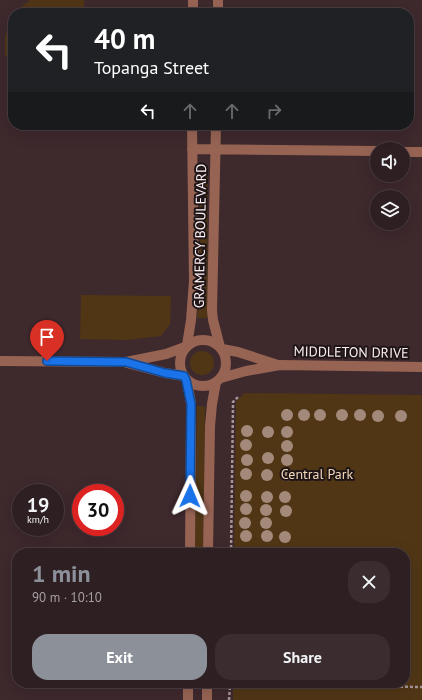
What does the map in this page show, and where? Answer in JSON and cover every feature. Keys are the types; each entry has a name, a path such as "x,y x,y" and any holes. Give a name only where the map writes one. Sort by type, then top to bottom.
{"street":[{"name":"GRAMERCY BOULEVARD","path":"186,346 192,313 194,281 192,130"},
{"name":"GRAMERCY BOULEVARD","path":"216,130 212,311 221,348"},
{"path":"192,149 370,151"},
{"path":"410,152 422,152"},
{"path":"0,361 126,362 166,354 192,342 204,340 216,343 224,354 226,369 219,380 212,404 210,426 208,548"},
{"path":"186,346 180,356 179,361 181,372 185,378 191,404 190,548"},
{"name":"MIDDLETON DRIVE","path":"221,348 280,365"},
{"path":"126,362 185,378 196,385 201,386 212,385 219,380"},
{"name":"MIDDLETON DRIVE","path":"219,380 246,372 280,365 422,367"},
{"path":"188,688 188,700"},
{"path":"207,688 207,700"}],"path":[{"path":"231,548 233,402 238,396"},
{"path":"410,687 422,687"},
{"path":"229,700 230,688"}],"green space":[{"path":"30,0 84,0 84,8 20,8"},
{"path":"8,29 8,56 5,56 5,36"},
{"path":"206,173 208,176 207,318 197,318 200,201 203,179"},
{"path":"81,295 171,296 170,324 161,336 126,340 80,339"},
{"path":"202,351 211,354 214,363 211,372 202,375 193,372 190,363 193,354"},
{"name":"Central Park","path":"244,393 422,395 422,700 233,700 233,688 410,688 410,548 234,548 236,402"},
{"path":"197,406 201,406 205,407 203,548 195,548"}],"route":[{"path":"47,361 126,362 165,373 184,376 191,404 190,496"}]}
